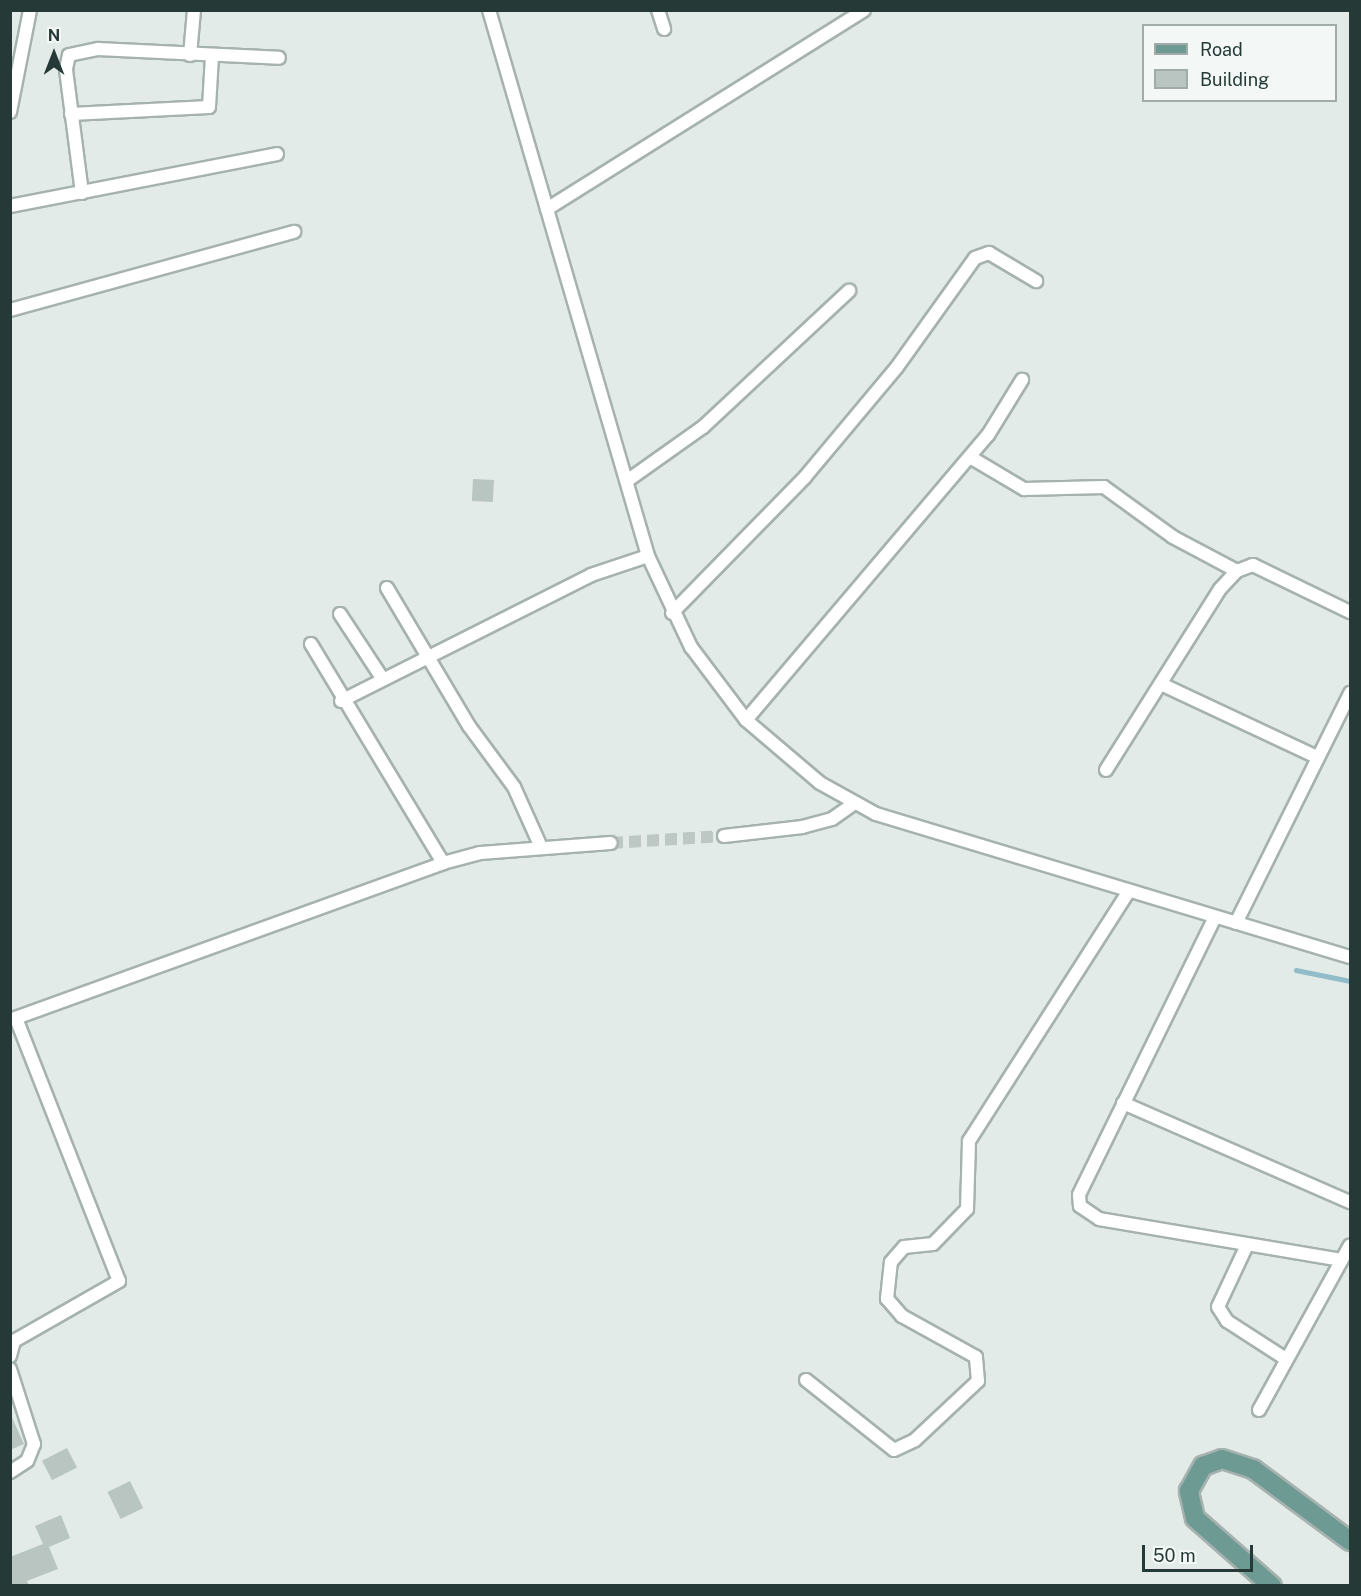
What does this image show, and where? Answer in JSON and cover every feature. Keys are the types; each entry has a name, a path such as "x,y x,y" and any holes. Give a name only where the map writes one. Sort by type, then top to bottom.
{"main road":[{"path":"1272,1586 1195,1518 1189,1491 1203,1466 1222,1460 1253,1469 1350,1542"}],"street":[{"path":"10,112 30,10"},
{"path":"190,55 194,10"},
{"path":"489,10 648,556 672,613 746,720 788,759 855,802 905,825 1350,957"},
{"path":"658,10 664,29"},
{"path":"547,209 864,10"},
{"path":"82,193 71,114 67,62 76,51 279,58"},
{"path":"71,114 210,107 212,57"},
{"path":"10,206 277,154"},
{"path":"10,310 294,232"},
{"path":"672,613 805,477 897,367 975,258 989,253 1036,281"},
{"path":"627,481 703,427 849,291"},
{"path":"746,720 970,457 1022,380"},
{"path":"970,457 1024,489 1104,487 1173,537 1237,571"},
{"path":"341,700 591,575 648,556"},
{"path":"1106,770 1220,589 1237,571 1253,565 1350,612"},
{"path":"387,588 427,656 514,787 541,847"},
{"path":"340,614 382,678"},
{"path":"310,644 341,700 443,863"},
{"path":"1161,684 1317,757"},
{"path":"1236,923 1350,693"},
{"path":"724,836 822,822 855,802"},
{"path":"10,1356 14,1341 104,1295 119,1281 13,1019 443,863 480,853 611,843"},
{"path":"806,1380 894,1450 915,1440 978,1381 976,1357 902,1316 887,1299 891,1262 904,1247 933,1244 967,1209 969,1141 1129,891"},
{"path":"1215,917 1079,1195 1084,1213 1248,1245 1342,1260"},
{"path":"1123,1103 1350,1202"},
{"path":"1248,1245 1218,1307 1227,1321 1286,1359"},
{"path":"1258,1410 1350,1245"},
{"path":"10,1369 34,1444 27,1461 10,1472"}],"building":[{"path":"473,479 494,480 493,502 472,501"},
{"path":"10,1413 24,1444 10,1450"},
{"path":"67,1448 77,1468 52,1480 42,1461"},
{"path":"130,1481 143,1508 121,1519 108,1492"},
{"path":"61,1515 70,1538 49,1547 58,1569 27,1581 29,1586 10,1586 10,1557 43,1544 35,1526"}],"waterway":[{"path":"1296,970 1350,981"}],"tunnel":[{"path":"611,843 724,836"}]}
